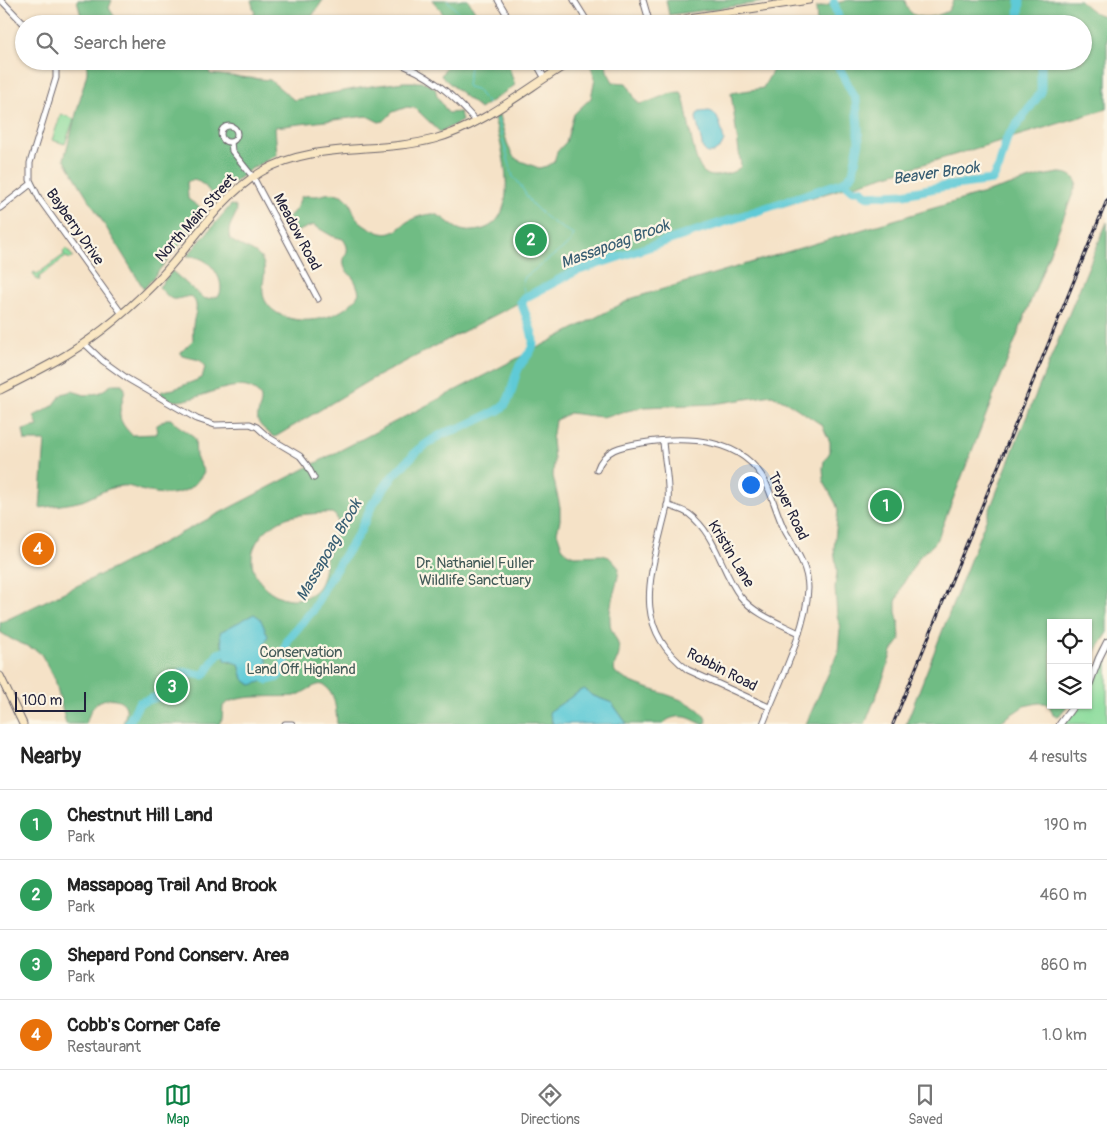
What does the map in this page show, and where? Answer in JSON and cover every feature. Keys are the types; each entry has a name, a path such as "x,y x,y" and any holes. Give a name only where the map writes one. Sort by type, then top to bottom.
{"main road":[{"path":"709,15 809,0"},
{"name":"North Main Street","path":"0,390 54,362 84,343 122,314 158,280 217,211 253,178 273,165 285,160 317,153 426,141 452,134 477,122 556,70"},
{"path":"0,676 23,724"}],"street":[{"path":"1,0 15,15"},
{"path":"498,0 507,15"},
{"path":"574,0 583,15"},
{"path":"642,0 647,15"},
{"name":"Bayberry Drive","path":"56,70 56,78 31,160 29,174 31,184 40,200 122,314"},
{"path":"413,70 443,88 477,122"},
{"path":"540,70 544,77"},
{"name":"Meadow Road","path":"231,142 232,150 253,178 318,299"},
{"path":"0,208 31,184"},
{"path":"84,343 103,361 128,379 197,419 215,425 250,424 257,427 268,438 300,456 307,464 314,478"},
{"name":"Trayer Road","path":"597,470 604,456 613,450 625,446 689,439 714,443 731,450 753,465 766,483 781,522 802,561 808,586 806,606 799,633 763,724"},
{"name":"Robbin Road","path":"663,441 668,493 667,505 651,571 648,599 658,637 676,661 688,670 769,707"},
{"name":"Kristin Lane","path":"667,505 687,513 702,526 717,550 734,586 749,606 799,633"},
{"path":"1092,677 1107,642"},
{"path":"1060,724 1071,709"},
{"path":"285,724 292,724"}],"green space":[{"path":"77,0 112,0 109,8 113,15 81,15"},
{"path":"251,0 323,0 313,15 253,15 255,14"},
{"path":"432,0 468,0 477,15 442,15 441,10"},
{"path":"666,0 781,0 669,15"},
{"path":"849,0 905,0 907,7 914,15 816,15 816,8"},
{"path":"954,0 1080,0 1092,11 1099,15 1107,16 1107,109 774,209 578,272 370,380 275,437 259,424 258,417 261,397 254,390 236,386 194,398 175,401 161,394 162,391 174,389 202,378 205,367 200,360 182,356 180,353 193,340 196,310 194,299 190,296 179,299 170,298 159,287 172,271 203,298 219,296 221,285 213,268 204,260 187,256 231,205 235,206 237,210 229,231 230,239 257,254 263,262 263,291 266,302 275,311 287,317 300,320 314,320 328,317 352,303 359,291 352,276 346,271 344,261 347,247 343,239 332,236 313,225 291,234 284,222 296,209 301,197 332,193 342,195 350,203 358,219 367,227 385,234 393,232 412,219 433,214 442,217 461,230 485,228 497,219 504,206 506,188 502,150 494,118 499,115 508,146 513,156 518,160 539,168 547,166 554,162 557,152 566,142 574,114 591,98 595,78 592,70 607,70 613,82 626,83 639,104 681,92 693,148 700,168 712,176 723,175 737,170 741,166 731,93 763,88 773,70 1092,70 1092,15 938,15 948,11"},
{"path":"87,70 208,70 210,74 270,80 294,100 371,86 404,82 424,82 435,88 437,96 448,113 460,112 462,121 440,132 415,108 407,107 393,112 384,121 379,122 367,116 275,127 277,155 251,169 214,197 205,186 195,179 187,182 188,199 206,212 144,289 64,159"},
{"path":"444,70 510,70 515,85 480,109 441,76"},
{"path":"61,114 74,119 65,144 52,140"},
{"path":"1065,173 1072,176 1077,183 939,535 934,544 920,556 903,584 896,602 900,640 892,651 865,724 806,724 838,652 840,628 837,615 835,588 837,572 834,549 838,510 824,482 824,461 830,452 830,442 822,425 787,402 772,395 713,404 644,407 602,417 569,413 555,421 552,440 553,476 560,507 560,520 557,532 562,547 567,553 575,556 602,555 609,557 619,568 610,615 610,626 618,643 619,650 614,666 615,672 625,679 693,706 702,713 707,722 704,724 689,718 675,717 663,724 627,724 612,703 591,695 551,721 553,724 337,724 336,708 331,692 323,685 320,685 295,696 257,697 237,699 229,702 223,706 222,719 219,724 123,724 126,714 124,704 116,699 107,699 95,705 90,712 86,724 66,724 55,679 41,654 0,632 0,623 112,569 633,298 1041,176","holes":["332,513 336,516 337,526 318,588 305,597 296,599 278,596 257,578 252,561 255,546 263,533 275,523 297,515","220,640 264,645 268,666 251,685 243,679 239,664 228,662"]},
{"path":"1107,222 1107,634 1092,660 1092,619 1047,619 1047,705 1038,703 1024,706 997,724 906,724 1017,440"},
{"path":"66,248 73,257 70,259 66,257 39,277 40,280 37,280 33,273 37,274 64,255 63,251"},
{"path":"113,384 122,384 125,389 120,409 120,418 132,435 157,434 156,426 166,419 171,419 195,439 196,457 204,472 191,487 176,493 159,494 122,486 107,490 82,501 40,508 45,441 25,441 23,430 38,426 34,416 53,406 62,394 72,391 85,395 99,393"},
{"path":"1107,649 1107,724 1064,724 1076,709 1092,709 1092,684"},
{"path":"1051,709 1065,709 1058,717 1053,715"}],"water":[{"path":"700,112 712,112 717,117 720,125 724,141 721,147 713,153 707,153 703,149 696,118"},
{"path":"254,614 260,618 268,636 264,645 268,666 266,679 251,685 243,679 239,664 225,660 220,632"},
{"path":"585,689 591,695 612,703 627,724 553,724 549,712"}],"waterway":[{"path":"447,0 459,15"},
{"name":"Beaver Brook","path":"1019,15 1020,0"},
{"name":"Massapoag Brook","path":"834,3 837,15"},
{"path":"470,70 468,87 476,89 488,104"},
{"name":"Massapoag Brook","path":"257,672 268,680 276,678 280,674 285,662 285,649 288,639 313,610 326,584 359,533 372,505 393,476 418,450 434,439 497,411 506,402 516,373 533,344 531,329 521,302 526,297 576,271 844,182 853,173 859,142 856,100 840,70"},
{"name":"Beaver Brook","path":"844,182 853,190 861,190 866,196 904,194 992,180 999,167 1007,138 1041,92 1041,70"},
{"path":"497,118 513,177 538,210 563,229 574,234 570,243 525,277 522,284 526,297"},
{"name":"Massapoag Brook","path":"128,724 139,703 163,695 182,672 204,675 218,654 230,650 233,654"}],"railway":[{"path":"893,724 1107,200"}],"place":[{"name":"Massapoag Trail And Brook","path":"531,240"},
{"name":"Chestnut Hill Land","path":"886,506"},
{"name":"Cobb's Corner Cafe","path":"38,549"},
{"name":"Shepard Pond Conserv. Area","path":"172,687"}],"park label":[{"name":"Dr. Nathaniel Fuller Wildlife Sanctuary","path":"475,572"},
{"name":"Conservation Land Off Highland","path":"301,660"}]}
